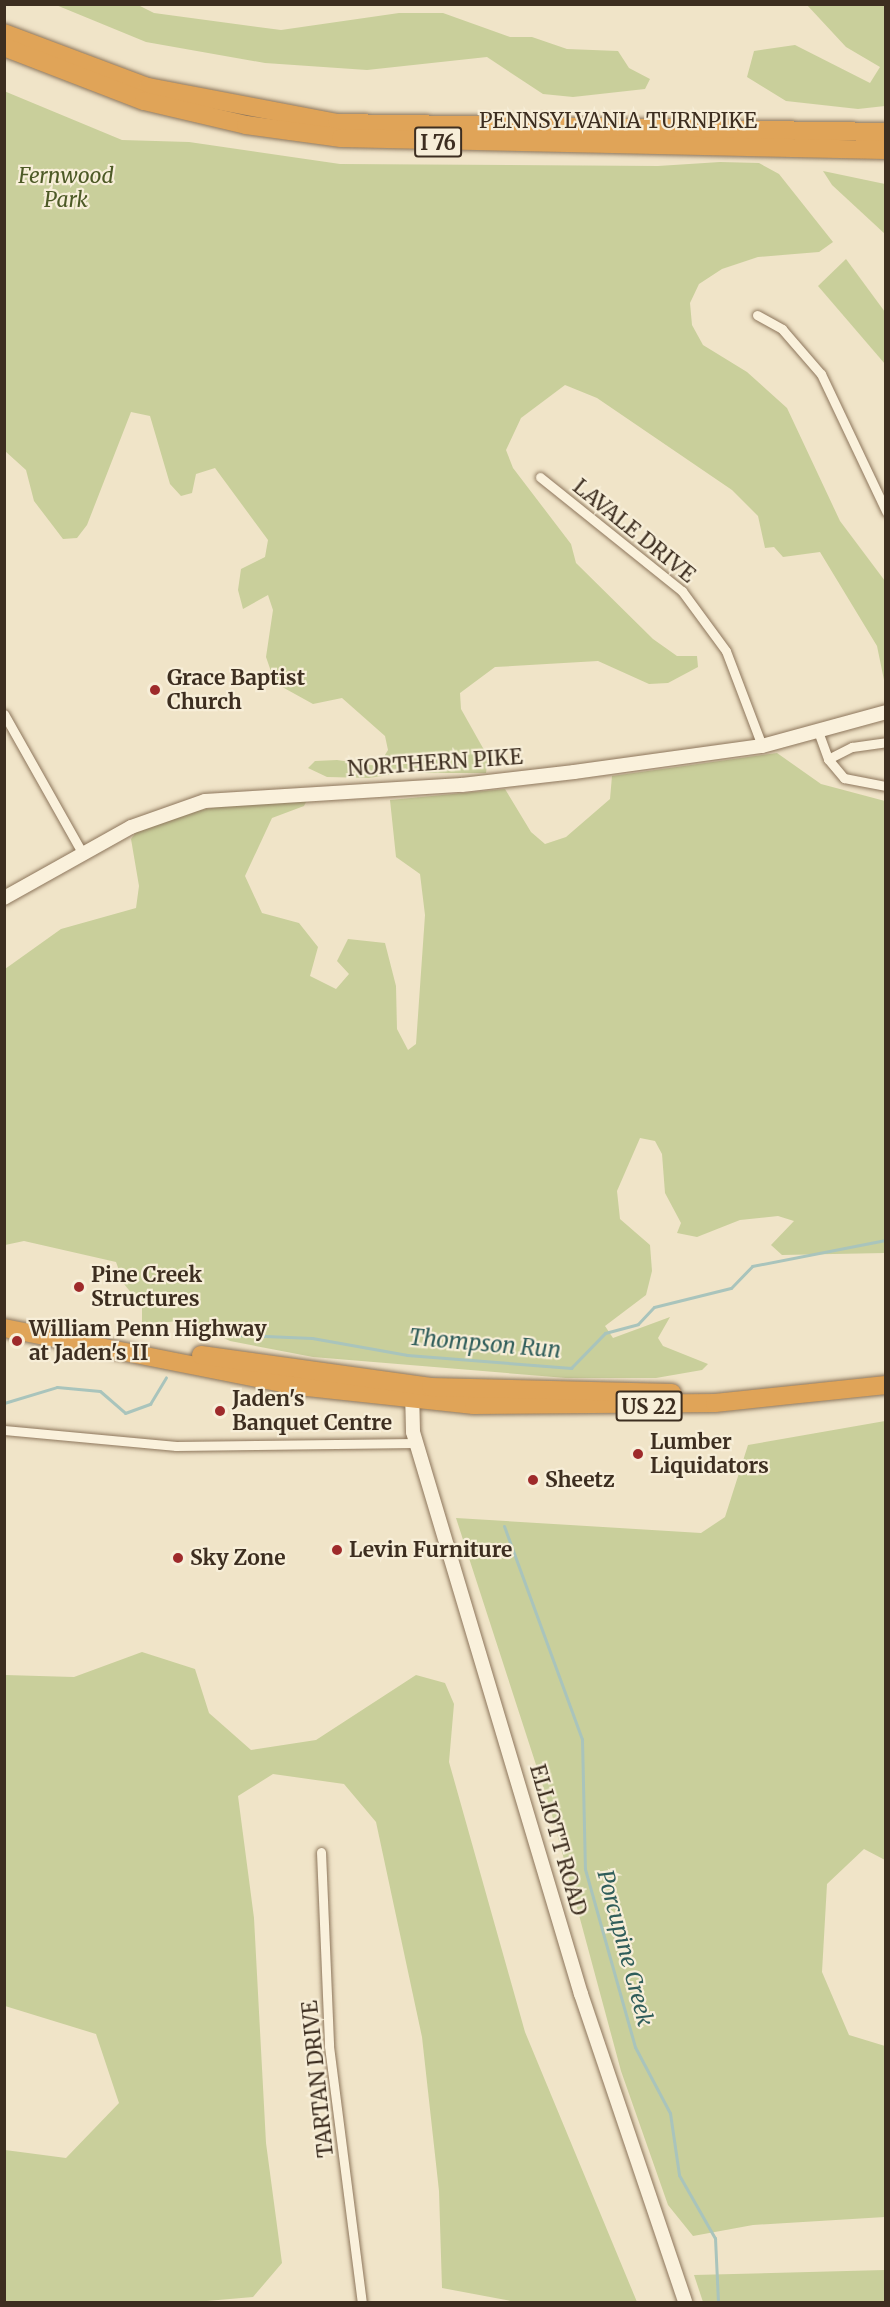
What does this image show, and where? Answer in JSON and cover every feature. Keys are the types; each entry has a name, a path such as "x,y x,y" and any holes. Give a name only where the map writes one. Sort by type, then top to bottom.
{"highway":[{"name":"PENNSYLVANIA TURNPIKE","path":"4,33 148,87 337,123 885,132"},
{"name":"PENNSYLVANIA TURNPIKE","path":"4,47 144,101 246,125 341,138 885,150"},
{"name":"US 22","path":"4,1317 412,1393 682,1393 885,1374"},
{"name":"US 22","path":"4,1328 298,1386 614,1407 763,1400 885,1385"}],"street":[{"path":"757,315 782,329 821,374 885,511"},
{"name":"LAVALE DRIVE","path":"540,477 682,591 726,651 762,746"},
{"name":"NORTHERN PIKE","path":"4,898 151,818 228,797 462,785 762,746 819,734 885,712"},
{"path":"4,714 8,730 83,854"},
{"path":"819,734 828,759 844,778 885,786"},
{"path":"828,759 852,747 885,742"},
{"name":"ELLIOTT ROAD","path":"412,1393 416,1443 581,1994 685,2302"},
{"path":"4,1430 176,1446 416,1443"},
{"name":"TARTAN DRIVE","path":"321,1852 329,2046 362,2302"}],"green space":[{"path":"56,5 138,5 154,13 281,30 399,13 443,13 510,37 532,37 567,49 618,51 629,68 650,79 645,89 573,97 543,94 487,57 367,70 265,63 146,42"},
{"path":"807,5 885,5 885,106 858,109 786,101 747,77 754,51 795,45 870,83 880,67 846,47"},
{"name":"Fernwood Park","path":"4,91 122,140 189,142 340,164 658,166 720,162 759,163 779,174 833,242 819,252 758,257 722,269 699,284 690,303 692,325 703,345 747,372 787,408 840,521 885,581 885,685 877,646 820,552 783,557 774,547 765,548 758,516 732,490 597,398 565,385 521,418 506,450 513,468 571,544 576,563 653,639 677,656 697,656 698,667 668,683 649,684 598,661 495,667 460,693 461,709 488,757 486,773 402,773 369,778 327,777 308,768 315,761 337,760 378,766 388,750 385,736 342,698 313,704 275,683 266,657 273,610 268,595 243,609 238,590 241,569 265,557 268,540 215,468 196,474 192,493 181,496 170,484 150,416 131,412 87,525 77,538 63,539 34,501 26,470 5,451"},
{"path":"823,171 885,184 885,234 832,185"},
{"path":"846,259 885,312 885,364 818,286"},
{"path":"777,753 821,784 885,801 885,1253 782,1255 771,1245 794,1221 778,1216 740,1220 697,1237 677,1233 681,1223 665,1193 662,1154 655,1141 640,1138 617,1191 620,1219 650,1245 652,1271 646,1295 605,1326 613,1338 670,1317 658,1338 663,1346 708,1364 702,1370 656,1378 566,1378 313,1357 230,1341 186,1320 142,1325 142,1306 124,1284 116,1262 24,1241 5,1245 5,969 61,929 136,908 139,886 131,839 137,831 182,814 246,801 308,798 304,806 272,818 245,876 262,913 299,923 318,947 310,976 336,989 349,974 337,961 348,939 385,943 396,986 397,1029 408,1050 416,1044 425,915 420,874 396,857 390,800 505,789 531,832 545,844 566,837 610,799 612,776"},
{"path":"885,1421 885,1860 864,1849 827,1884 822,1972 849,2035 885,2046 885,2217 753,2225 693,2236 668,2205 621,2071 551,1811 456,1518 701,1533 725,1517 748,1445"},
{"path":"142,1652 195,1669 209,1713 251,1750 316,1740 416,1675 445,1683 454,1704 449,1762 525,2032 637,2302 516,2302 442,2288 439,2191 422,2037 376,1822 344,1784 273,1774 238,1796 254,1918 266,2143 282,2263 253,2297 195,2302 5,2301 5,2150 66,2158 119,2103 96,2034 5,2006 5,1675 74,1677"},
{"path":"885,2270 885,2302 703,2302 694,2275"}],"waterway":[{"name":"Thompson Run","path":"189,1333 312,1338 407,1355 571,1368 605,1333 638,1324 654,1307 731,1288 752,1266 886,1240"},
{"name":"Thompson Run","path":"4,1403 57,1387 100,1391 125,1413 150,1404 166,1377"},
{"name":"Porcupine Creek","path":"504,1526 582,1739 585,1869 635,2047 670,2113 679,2175 715,2238 718,2302"}],"place":[{"name":"Grace Baptist Church","path":"155,690"},
{"name":"Pine Creek Structures","path":"79,1287"},
{"name":"William Penn Highway at Jaden's II","path":"17,1341"},
{"name":"Jaden's Banquet Centre","path":"220,1411"},
{"name":"Lumber Liquidators","path":"638,1454"},
{"name":"Sheetz","path":"533,1480"},
{"name":"Levin Furniture","path":"337,1550"},
{"name":"Sky Zone","path":"178,1558"}]}
